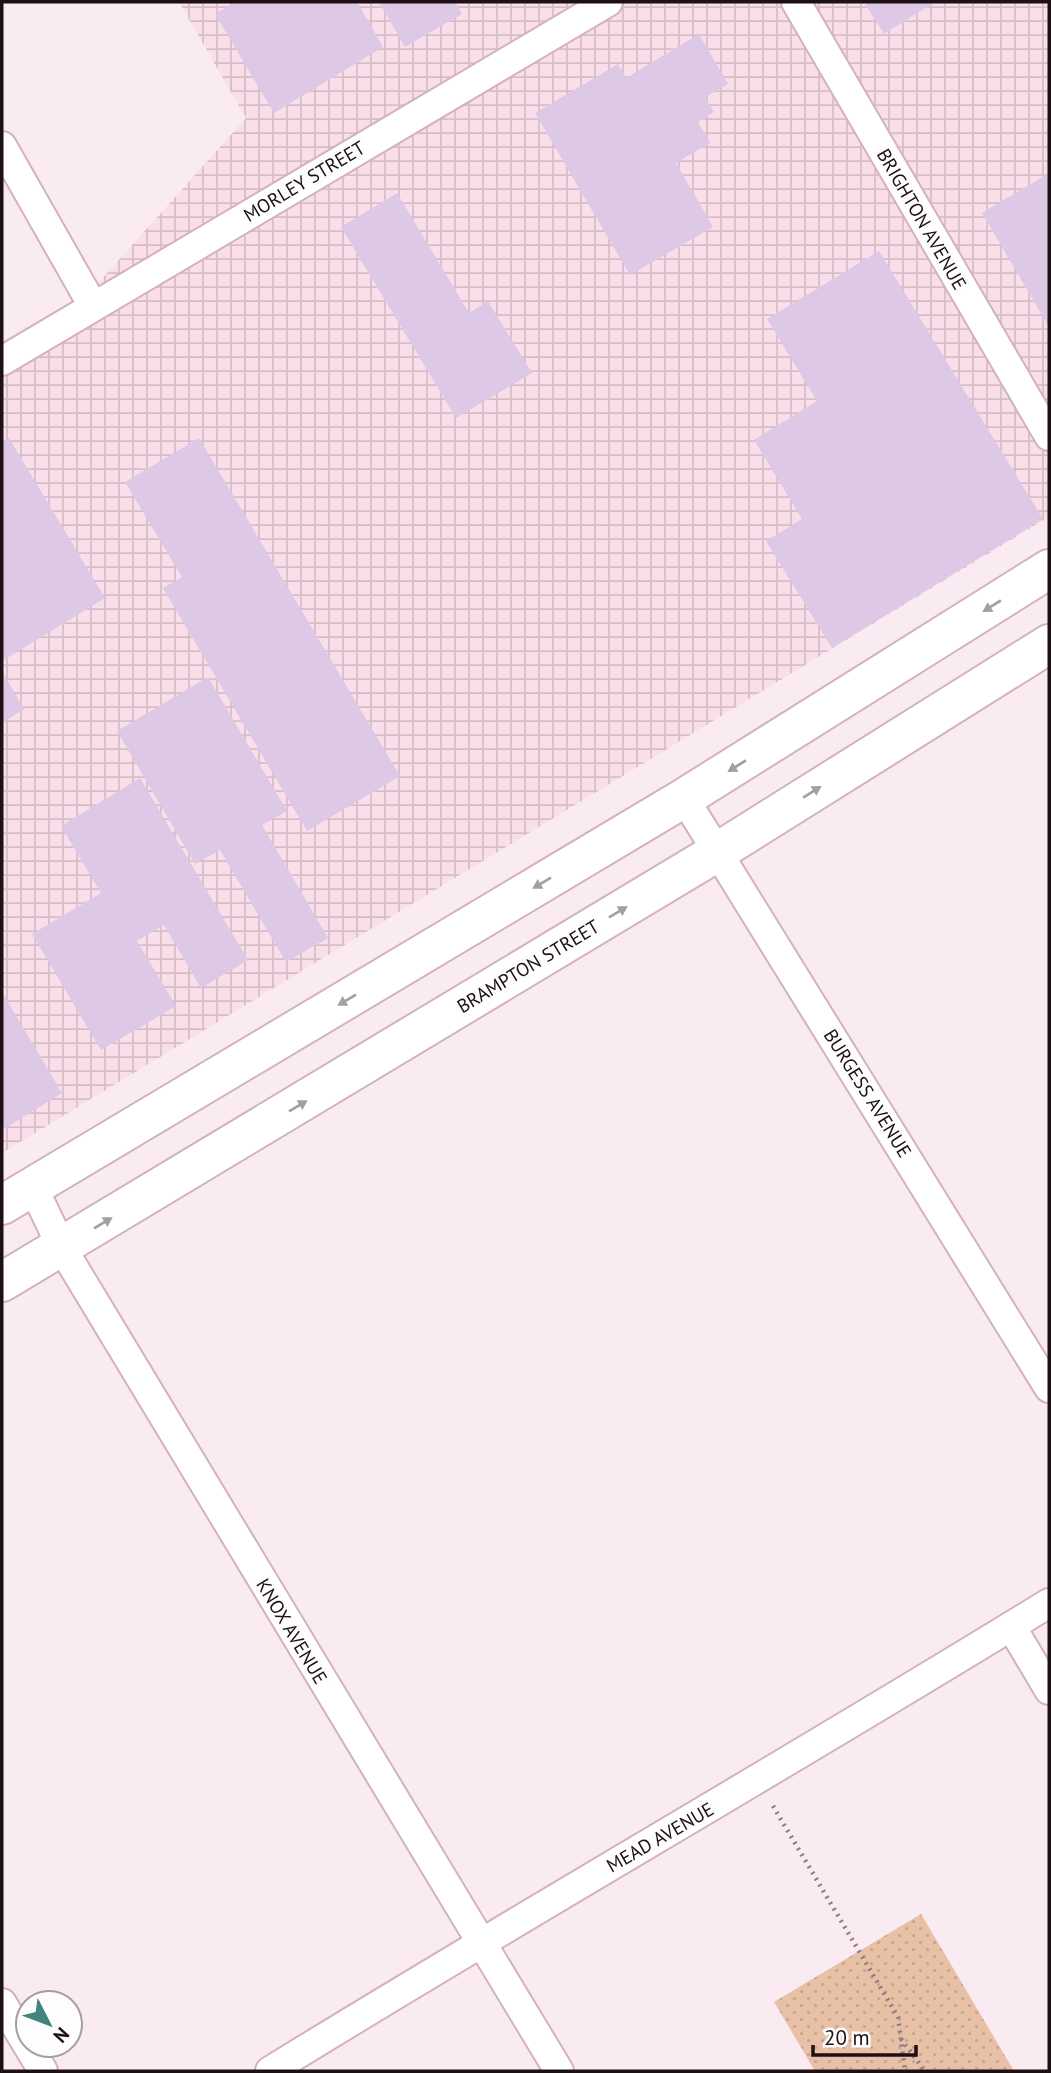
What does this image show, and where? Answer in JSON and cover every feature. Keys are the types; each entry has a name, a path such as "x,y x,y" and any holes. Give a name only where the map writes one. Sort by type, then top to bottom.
{"street":[{"name":"MORLEY STREET","path":"2,362 608,2"},
{"name":"BRIGHTON AVENUE","path":"796,2 1049,436"},
{"path":"2,146 93,306"},
{"path":"17,1196 684,799 1049,569"},
{"name":"BRAMPTON STREET","path":"2,1282 719,850 1049,644"},
{"name":"BURGESS AVENUE","path":"684,799 719,850 1049,1388"},
{"name":"KNOX AVENUE","path":"17,1196 62,1248 559,2071"},
{"name":"MEAD AVENUE","path":"270,2071 480,1942 757,1780 1049,1603"},
{"path":"1011,1626 1049,1690"},
{"path":"2,2003 43,2071"}],"path":[{"path":"757,1780 898,2017 905,2071"},
{"path":"901,2038 925,2071"}],"shaded area":[{"path":"179,2 1049,2 1049,517 2,1153 2,368 47,340 246,118"},
{"path":"921,1914 1014,2071 815,2071 774,2002"}],"building":[{"path":"235,2 357,2 383,47 274,113 215,14"},
{"path":"379,2 455,2 462,14 405,47"},
{"path":"864,2 935,2 884,34"},
{"path":"699,34 728,84 705,97 714,112 698,122 710,143 676,163 713,227 630,275 535,113 618,64 626,78"},
{"path":"1049,173 1049,327 982,213"},
{"path":"397,193 469,313 488,301 532,373 456,418 341,227"},
{"path":"879,251 1043,519 832,648 766,541 802,519 754,440 817,401 767,319"},
{"path":"9,438 105,598 2,661 2,442"},
{"path":"199,438 400,776 307,831 163,588 182,577 125,482"},
{"path":"2,671 24,709 2,723"},
{"path":"208,677 287,811 262,825 328,938 286,962 220,850 195,864 117,731"},
{"path":"140,778 248,960 201,988 164,925 137,941 176,1006 101,1050 32,934 101,893 61,826"},
{"path":"2,992 62,1093 2,1130"}]}
